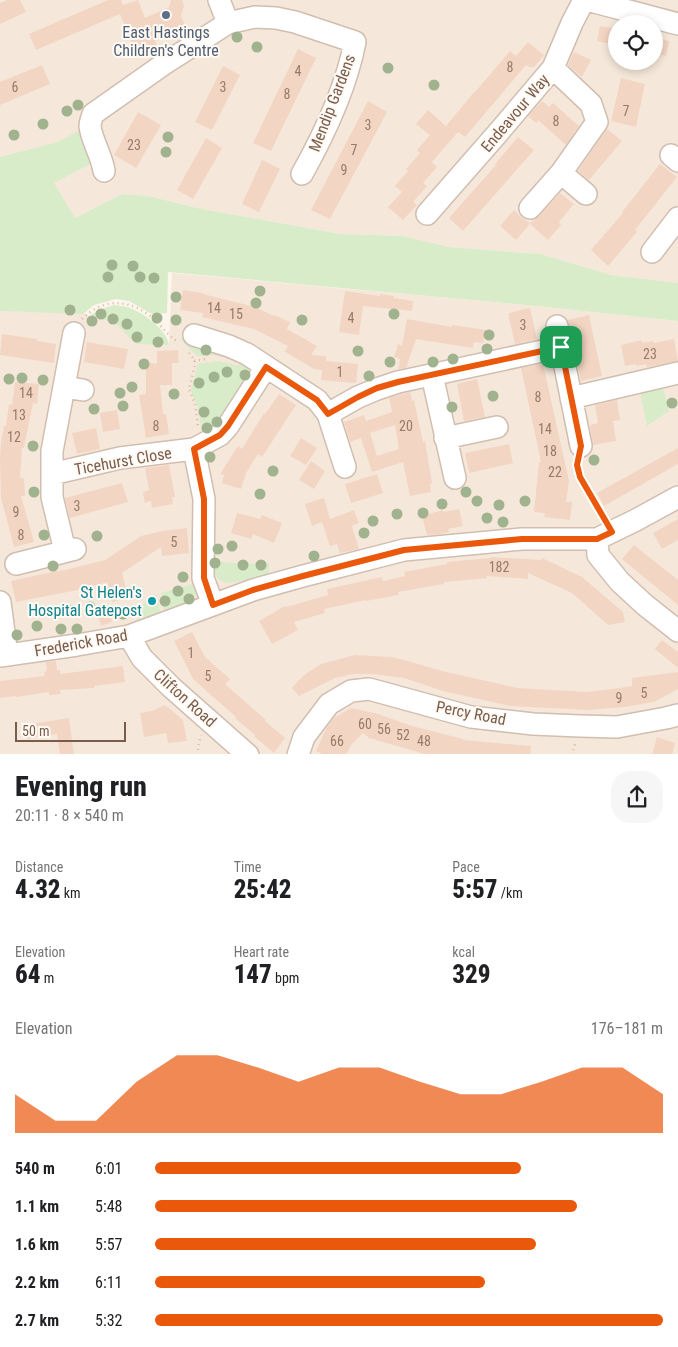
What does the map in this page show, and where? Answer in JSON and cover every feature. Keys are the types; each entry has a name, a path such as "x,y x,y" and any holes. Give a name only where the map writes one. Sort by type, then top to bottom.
{"street":[{"path":"104,171 90,128 93,114 228,22 219,0"},
{"path":"586,0 678,24"},
{"name":"Endeavour Way","path":"427,214 553,68 572,23 586,0"},
{"name":"Mendip Gardens","path":"228,22 255,18 276,18 295,22 355,42 350,66 336,102 321,139 302,174"},
{"path":"530,208 561,173 597,122 591,104 553,68"},
{"path":"561,173 586,194"},
{"path":"652,252 678,218"},
{"path":"557,326 581,446"},
{"name":"Ticehurst Close","path":"16,564 70,550 52,497 52,450 73,389 74,332"},
{"path":"187,343 229,346 247,354 312,396 328,414 344,467"},
{"path":"328,414 377,388 561,347"},
{"path":"213,605 204,578 204,499 198,447 220,435 228,426 266,367"},
{"path":"571,398 678,373"},
{"path":"432,375 455,478"},
{"path":"446,438 497,426"},
{"name":"Ticehurst Close","path":"52,474 120,458 198,447"},
{"name":"Frederick Road","path":"3,656 128,636 253,590 404,550 522,539 604,535 636,520 678,496"},
{"path":"604,535 598,555 620,582 678,631"},
{"path":"0,602 3,656"},
{"name":"Clifton Road","path":"128,636 142,658 171,687 248,754"},
{"name":"Percy Road","path":"298,754 304,737 329,704 351,692 369,689 471,717 533,724 617,726 678,715"}],"path":[{"path":"74,332 83,318 95,308 116,302 129,304 143,311 154,318 172,338 187,343 195,365 190,390 195,404 198,447"},
{"path":"581,446 577,465 580,477 604,535"}],"shaded area":[{"path":"0,0 678,0 678,283 611,275 541,254 449,247 403,236 341,234 197,208 149,196 122,194 75,218 0,225"},
{"path":"172,273 526,305 678,321 678,754 0,754 0,311 81,313 116,324 136,343 169,344"}],"green space":[{"path":"78,131 94,162 54,183 75,218 122,194 149,196 197,208 341,234 403,236 449,247 541,254 611,275 678,283 678,321 168,272 167,313 152,314 129,301 116,299 94,305 83,314 0,311 0,157 58,142"},
{"path":"115,305 133,309 153,322 164,333 169,345 136,344 116,324 90,315"},
{"path":"185,338 235,360 213,355 197,356 180,339"},
{"path":"218,361 237,365 242,364 250,369 251,375 226,419 203,435 197,404 191,389 197,364"},
{"path":"639,387 663,387 669,411 647,426"},
{"path":"213,561 243,564 269,563 269,574 225,583 217,578 214,573"},
{"path":"196,583 196,594 188,604 165,617 161,593"},
{"path":"157,594 161,618 120,628 134,623 139,617 142,606 147,599"}],"building":[{"path":"7,0 20,0 26,12 0,24 0,3"},
{"path":"108,0 121,0 123,5 138,0 145,18 169,7 171,0 182,0 184,6 181,16 185,25 154,39 157,45 136,54 120,14 36,50 29,34"},
{"path":"600,26 608,28 608,43 597,41"},
{"path":"663,39 669,41 666,56 663,55"},
{"path":"528,42 544,55 534,67 526,65 465,137 458,132 432,162 437,167 423,183 427,186 413,202 417,205 403,220 388,207 402,192 395,186 420,153 417,150 430,135 416,124 428,110 446,126 510,51 516,56"},
{"path":"298,49 316,58 271,151 253,143"},
{"path":"574,52 591,60 582,77 568,65"},
{"path":"42,65 50,84 0,105 0,82"},
{"path":"223,66 240,75 212,130 195,122"},
{"path":"621,78 645,84 636,127 611,121"},
{"path":"368,101 387,112 330,219 311,210"},
{"path":"542,101 549,107 553,103 579,126 566,145 538,120 536,123 528,116"},
{"path":"138,112 161,125 136,168 114,155"},
{"path":"607,129 622,141 589,180 578,171"},
{"path":"518,137 534,150 463,231 449,218"},
{"path":"206,138 222,148 193,199 177,190"},
{"path":"262,160 280,169 259,212 242,204"},
{"path":"660,164 677,177 635,230 637,232 608,266 591,250 623,213"},
{"path":"560,193 574,204 559,222 561,225 548,240 530,224 516,240 500,226 514,210 530,223"},
{"path":"183,290 203,293 255,307 290,322 287,329 317,346 311,355 326,356 326,361 358,364 356,383 321,380 322,370 314,369 284,351 288,346 254,329 202,317 203,313 180,310"},
{"path":"345,291 394,296 394,298 413,301 412,311 363,306 359,335 339,332"},
{"path":"530,308 537,339 515,344 509,313"},
{"path":"589,315 602,376 581,381 568,320"},
{"path":"407,319 452,327 452,325 486,330 483,343 474,342 473,348 416,339 406,368 398,369 400,359 394,357 398,344 402,346"},
{"path":"2,334 56,344 54,363 0,355"},
{"path":"674,339 678,361 647,367 646,364 625,366 621,345 642,340 642,343 653,341 654,343"},
{"path":"87,342 128,349 124,369 84,362"},
{"path":"178,350 179,363 172,363 172,385 160,385 163,414 166,414 169,434 146,438 139,395 146,394 146,362 157,364 157,351"},
{"path":"543,364 569,481 566,502 572,502 570,520 544,517 545,513 534,512 539,462 541,462 521,368"},
{"path":"477,379 485,417 464,421 457,384"},
{"path":"15,382 39,384 37,404 33,403 24,448 22,448 20,478 24,478 25,496 21,496 34,542 14,547 1,498 0,458 4,426 6,426 9,404 12,405"},
{"path":"410,392 412,401 414,400 423,442 425,441 432,483 430,484 431,492 410,496 403,462 372,472 361,438 350,442 344,422 364,415 366,421 392,412 389,398","holes":["395,425 399,449 377,456 370,433"]},
{"path":"279,394 296,405 262,457 258,454 246,473 241,489 222,483 224,475 220,474 238,446 242,449 264,413"},
{"path":"617,400 620,420 613,421 616,441 593,445 590,425 598,423 595,405"},
{"path":"117,410 120,429 103,432 100,413"},
{"path":"96,428 100,449 77,454 72,433"},
{"path":"301,438 317,448 306,465 290,456"},
{"path":"509,444 513,463 469,473 465,453"},
{"path":"678,448 678,464 604,506 597,493"},
{"path":"311,461 325,471 314,489 299,480"},
{"path":"169,465 175,497 172,497 173,504 152,508 151,501 145,503 143,492 149,490 145,468"},
{"path":"377,474 383,493 351,503 345,484"},
{"path":"122,483 128,502 70,518 65,498"},
{"path":"324,498 330,519 354,510 359,523 352,526 359,549 340,553 337,544 330,546 322,522 312,526 305,504"},
{"path":"459,509 463,526 448,529 449,532 427,535 422,516 443,510 443,512"},
{"path":"237,513 260,519 262,515 282,523 274,543 253,534 251,539 231,533"},
{"path":"678,519 678,540 662,549 653,533"},
{"path":"187,528 189,553 162,556 161,547 122,573 128,598 112,602 107,582 83,589 16,602 11,581 105,560 141,536"},
{"path":"634,545 678,580 678,605 622,559"},
{"path":"490,557 541,560 542,558 582,577 623,612 625,622 608,625 572,593 528,573 528,579 487,576 487,578 444,582 444,584 398,592 399,595 324,609 325,613 294,622 298,630 272,644 259,621 285,606 328,595 327,589 382,577 383,581 405,576 404,572 447,564 447,562"},
{"path":"109,609 112,622 101,626 97,612"},
{"path":"192,632 205,657 230,679 225,684 285,738 274,753 193,679 174,641"},
{"path":"662,640 678,652 678,668 655,649"},
{"path":"355,655 392,657 442,671 518,688 587,692 632,686 632,678 678,672 678,689 654,702 588,710 510,706 443,691 404,678 373,674 353,674 335,678 299,696 292,688 307,673 321,664"},
{"path":"56,661 57,670 60,670 60,674 123,666 125,682 94,686 94,688 60,690 61,694 49,695 49,692 0,698 0,681 45,676 44,672 47,671 46,662"},
{"path":"165,705 183,720 187,741 168,743 166,733 144,737 140,713 152,711"},
{"path":"351,708 375,713 412,726 463,740 531,746 530,754 425,754 369,738 363,733 351,745 346,754 322,754 316,751 327,727 334,718"},
{"path":"69,718 74,754 60,754 57,734 27,739 25,725"},
{"path":"657,737 675,743 672,754 652,754"}],"place":[{"name":"East Hastings Children's Centre","path":"166,15"},
{"name":"St Helen's Hospital Gatepost","path":"152,601"}],"route":[{"path":"561,347 581,446 577,465 580,477 612,532 597,539 522,539 404,550 253,590 213,605 204,578 204,499 194,449 220,435 228,426 266,367 317,400 328,414 377,388 561,347"}]}
